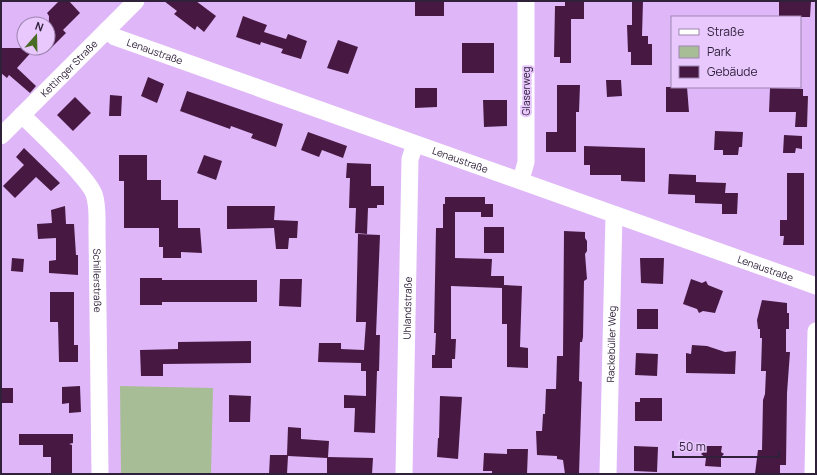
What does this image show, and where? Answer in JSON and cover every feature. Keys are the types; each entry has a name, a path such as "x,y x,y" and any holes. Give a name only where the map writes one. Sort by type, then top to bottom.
{"street":[{"name":"Kettinger Straße","path":"1,136 136,1"},
{"name":"Glaserweg","path":"521,180 526,162 526,1"},
{"name":"Lenaustraße","path":"107,30 115,37 816,286"},
{"name":"Schillerstraße","path":"22,115 82,177 93,191 95,198 97,226 100,474"},
{"name":"Uhlandstraße","path":"404,474 410,159 415,144"},
{"name":"Rackebüller Weg","path":"608,474 614,215"},
{"path":"813,474 816,331"}],"green space":[{"path":"120,386 213,388 211,474 121,474"}],"building":[{"path":"59,1 69,1 80,13 63,30 66,33 56,43 56,16 49,16 47,13"},
{"path":"164,1 196,1 216,16 204,32 197,26 195,30 174,14 177,11"},
{"path":"415,1 444,1 444,16 415,16"},
{"path":"565,1 584,1 584,19 571,19 571,63 560,63 560,57 554,57 555,6 565,6"},
{"path":"632,1 643,1 642,36 648,36 648,44 652,44 652,65 631,65 631,52 628,52 627,25 632,25"},
{"path":"779,1 811,1 810,17 779,16"},
{"path":"243,16 267,25 264,32 286,39 288,34 307,41 301,59 281,53 283,49 261,42 260,45 236,37"},
{"path":"338,40 358,47 348,74 327,68"},
{"path":"462,43 494,43 494,73 462,73"},
{"path":"1,48 16,48 16,56 28,56 17,68 36,86 30,93 9,75 7,78 1,73"},
{"path":"148,77 164,84 157,103 141,96"},
{"path":"606,80 621,80 622,96 607,97"},
{"path":"557,85 580,85 579,112 576,112 576,152 546,152 546,132 557,132"},
{"path":"666,87 687,88 689,112 666,112"},
{"path":"415,88 437,88 437,107 415,108"},
{"path":"770,88 803,89 803,96 808,96 807,127 795,127 796,112 769,112"},
{"path":"187,91 283,124 276,147 251,138 253,134 231,126 230,129 180,111"},
{"path":"110,95 122,96 121,116 109,116"},
{"path":"75,97 91,113 73,131 57,115"},
{"path":"483,100 507,100 507,126 484,127"},
{"path":"715,131 743,132 742,147 739,147 738,155 723,155 723,150 714,150"},
{"path":"308,132 347,146 343,158 322,150 319,157 301,150"},
{"path":"784,135 802,136 802,149 796,148 795,153 783,153"},
{"path":"584,146 645,148 645,182 621,181 621,175 590,175 590,165 584,165"},
{"path":"24,148 60,183 51,191 36,177 15,198 3,186 24,165 16,157"},
{"path":"119,155 147,155 147,180 161,180 161,200 178,200 178,228 200,228 202,253 181,252 181,258 163,258 163,247 159,247 159,228 124,228 124,181 119,181"},
{"path":"204,155 222,161 216,180 197,173"},
{"path":"347,163 371,164 371,186 384,186 384,205 377,205 377,208 368,208 367,234 355,233 356,208 349,208 350,178 346,178"},
{"path":"787,173 804,173 804,245 783,245 784,236 780,236 780,220 787,220"},
{"path":"669,174 696,175 696,182 726,183 725,193 738,193 737,214 722,214 722,204 695,203 695,195 668,194"},
{"path":"445,197 485,197 485,204 493,204 493,217 481,217 481,212 455,212 455,258 492,259 491,276 504,276 504,285 522,286 520,347 528,348 528,368 507,367 507,324 502,324 502,288 451,286 451,339 456,339 455,359 452,359 452,368 432,368 432,355 435,355 436,333 434,333 436,228 443,228 443,204 445,204"},
{"path":"65,206 66,224 74,224 76,255 78,255 78,275 49,273 49,261 56,260 56,238 38,239 37,224 52,223 51,210"},
{"path":"227,206 275,206 274,220 298,221 297,238 289,238 288,249 276,249 274,228 227,229"},
{"path":"484,227 504,227 504,253 484,253"},
{"path":"564,231 585,232 585,238 587,241 587,251 585,254 587,279 584,281 583,337 582,342 580,342 579,381 582,382 579,474 565,474 563,460 557,459 557,456 537,455 536,431 542,431 543,414 545,414 546,389 556,389 557,356 563,356"},
{"path":"358,234 380,235 376,335 380,335 375,433 354,432 355,408 344,408 344,395 366,396 366,371 361,371 361,363 318,362 319,343 341,343 341,349 364,350 366,322 356,322"},
{"path":"12,258 24,259 23,272 11,271"},
{"path":"640,258 664,258 663,284 641,283"},
{"path":"140,278 162,278 162,280 257,280 257,302 162,302 162,305 140,305"},
{"path":"280,279 302,279 301,307 279,306"},
{"path":"691,279 702,283 706,281 708,285 723,291 715,313 703,311 699,313 697,309 683,304"},
{"path":"50,292 74,292 74,345 78,345 78,362 59,362 58,322 50,322"},
{"path":"762,300 787,303 787,313 789,313 789,329 786,329 786,352 790,352 787,393 786,465 780,465 780,474 755,474 758,450 762,450 763,400 765,394 766,371 761,371 762,338 760,338 760,329 758,329 757,320"},
{"path":"637,309 658,309 658,329 637,329"},
{"path":"251,341 251,363 163,364 163,376 141,376 140,350 178,349 178,342"},
{"path":"692,345 707,346 725,352 736,351 735,374 686,373 686,353 691,354"},
{"path":"636,353 658,354 657,376 635,375"},
{"path":"80,386 81,412 69,413 69,403 62,404 62,387"},
{"path":"1,388 13,388 13,403 1,403"},
{"path":"229,395 251,396 250,422 229,422"},
{"path":"440,396 462,397 458,459 437,457"},
{"path":"640,398 662,398 662,421 635,421 635,402 640,402"},
{"path":"288,427 301,428 301,439 329,441 328,457 373,458 372,474 327,474 327,458 288,456 287,474 269,474 270,455 287,455"},
{"path":"19,434 73,434 73,443 69,444 72,445 72,474 51,474 51,457 43,457 43,445 19,445"},
{"path":"634,446 658,447 657,472 634,471"},
{"path":"706,446 722,446 721,452 724,454 721,457 721,467 705,466 706,458 701,454 706,449"},
{"path":"507,449 528,449 527,474 492,474 492,471 483,471 484,453 507,454"}]}
